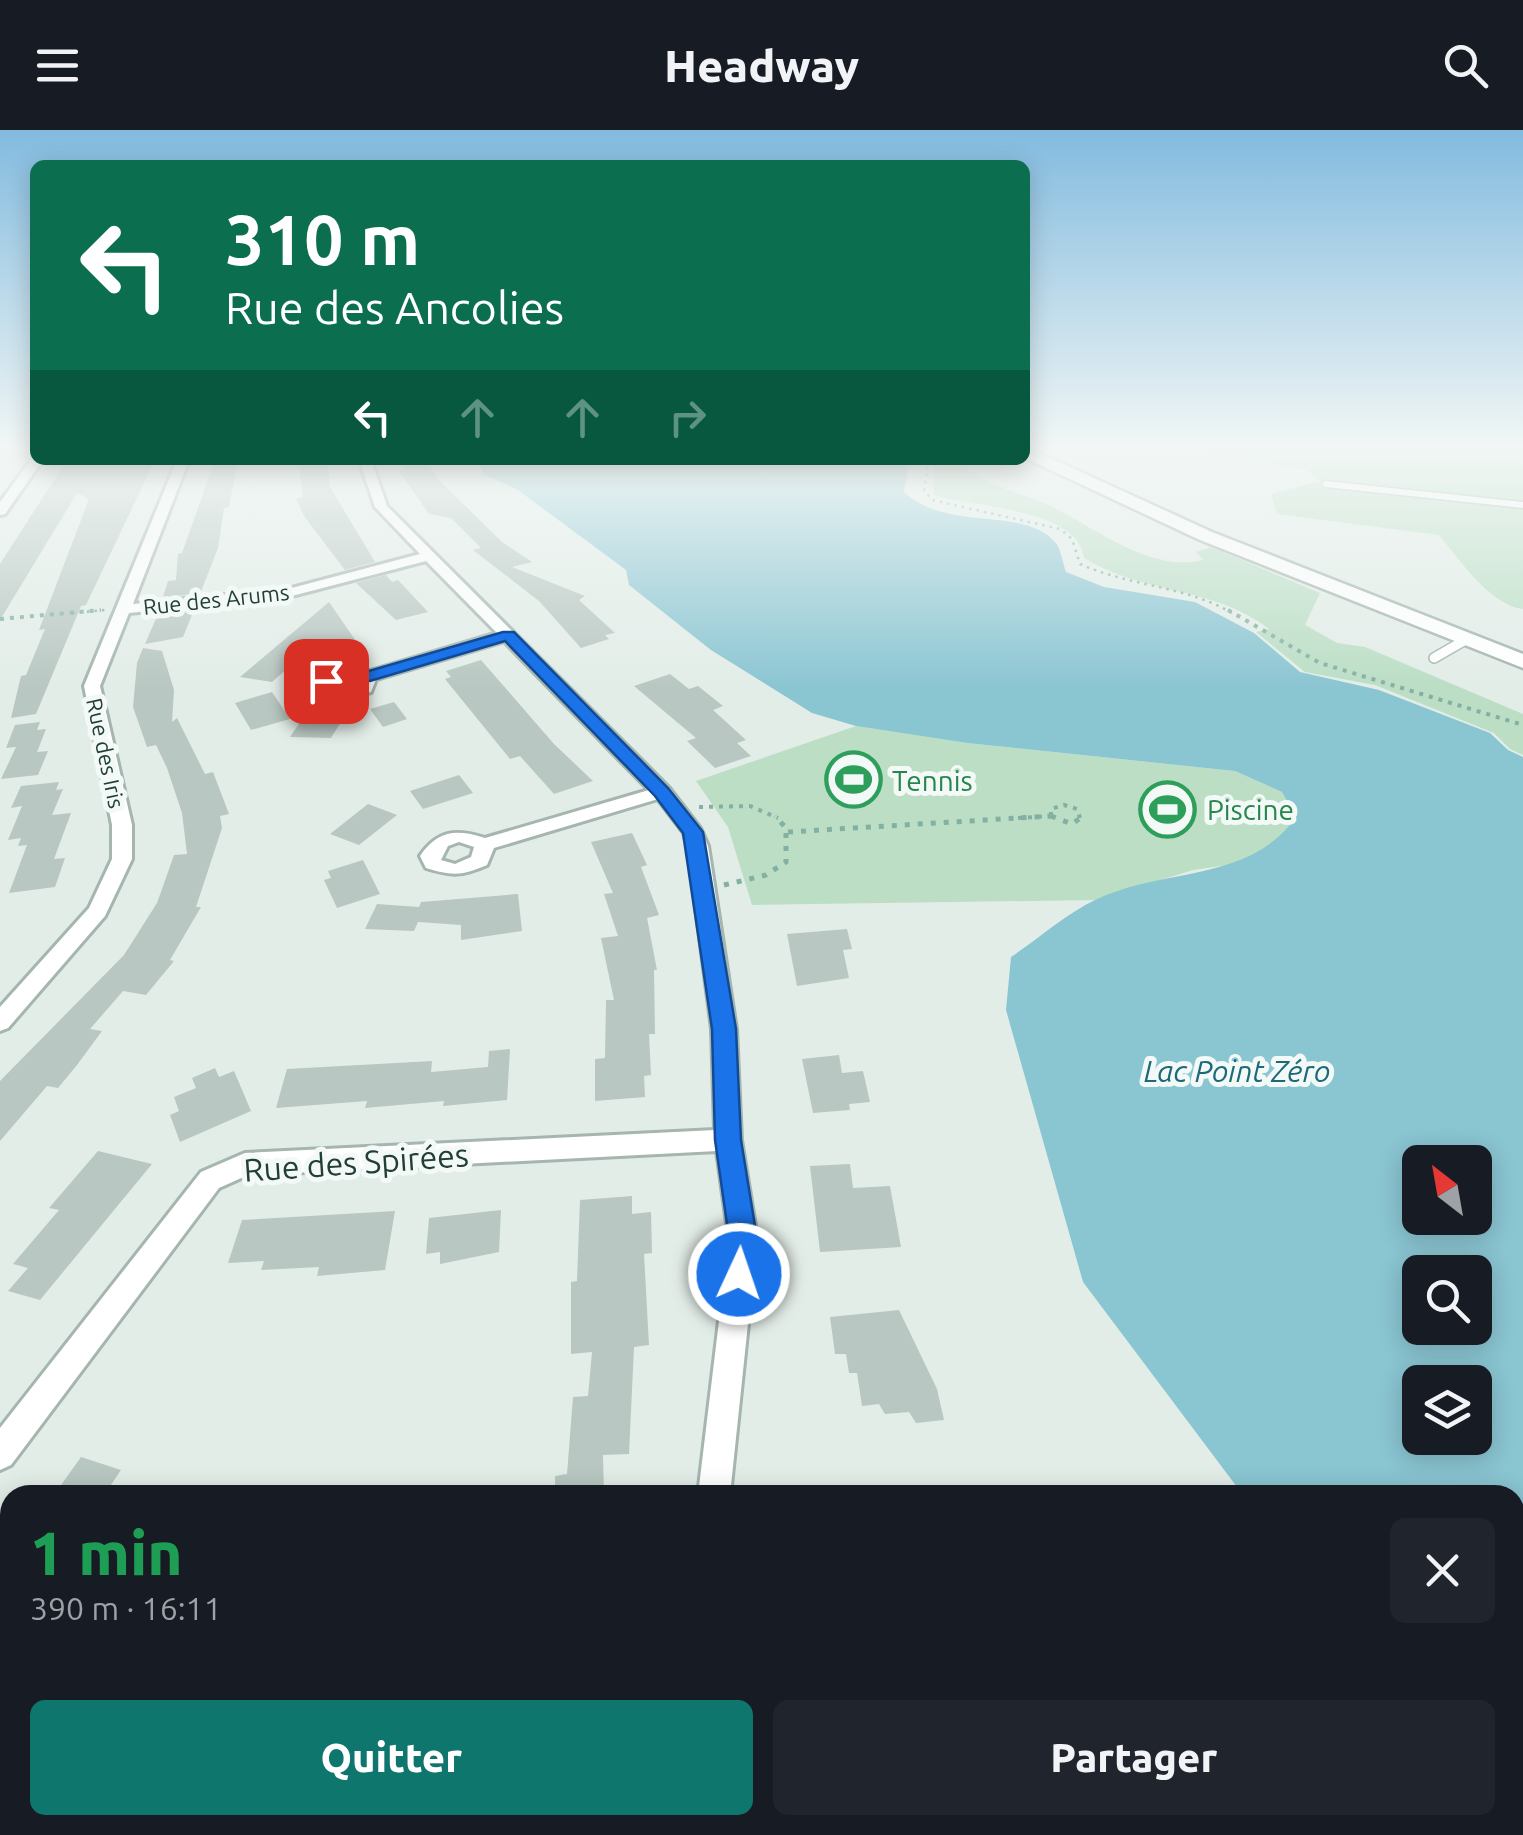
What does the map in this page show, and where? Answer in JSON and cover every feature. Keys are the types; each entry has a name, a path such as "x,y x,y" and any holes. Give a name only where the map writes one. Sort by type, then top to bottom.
{"street":[{"name":"Rue des Iris","path":"0,1022 98,911 122,859 122,825 92,686 155,531"},
{"path":"401,531 669,801 693,832 724,1029 728,1140 743,1238 715,1485"},
{"path":"1194,531 1523,662"},
{"name":"Rue des Arums","path":"123,609 288,593 425,557"},
{"path":"370,676 508,636"},
{"path":"485,844 669,801"},
{"name":"Rue des Spirées","path":"0,1454 210,1180 245,1164 728,1140"}],"lane":[{"path":"1434,658 1467,639"}],"path":[{"path":"1060,531 1070,536 1078,561 1092,571 1206,598 1311,660 1523,725"},
{"path":"0,620 123,609"},
{"path":"669,801 746,804 769,811 788,832 792,845 786,862 766,875 704,888"},
{"path":"788,832 1051,816 1072,824 1082,816 1075,808 1062,805 1052,809 1051,816"}],"green space":[{"path":"1066,531 1095,531 1162,560 1203,560 1196,552 1211,547 1320,593 1305,625 1337,643 1365,647 1523,714 1523,755 1510,749 1494,733 1375,685 1305,672 1256,632 1269,629 1248,615 1106,570 1084,558 1078,542"},
{"path":"1405,531 1523,531 1523,609 1488,591 1439,535"},
{"path":"856,726 967,743 1235,771 1282,792 1297,817 1281,839 1242,863 1193,870 1095,900 752,905 728,827 696,781"}],"water":[{"name":"Lac Point Zéro","path":"573,531 1039,531 1056,543 1066,572 1104,587 1195,602 1254,633 1300,672 1379,690 1490,733 1508,750 1523,757 1523,1485 1235,1485 1083,1282 1006,1010 1011,957 1095,900 1148,882 1230,864 1255,853 1277,838 1296,817 1282,792 1235,771 967,743 856,726 812,713 711,650 629,585 626,570"}],"building":[{"path":"22,531 54,531 0,620 0,564"},
{"path":"77,531 121,531 86,605 81,606 36,714 11,718 21,676 26,675 45,629 39,630"},
{"path":"190,531 221,531 200,594 163,597 168,581 176,580 178,554 182,553"},
{"path":"315,531 356,531 375,562 345,570"},
{"path":"464,531 490,531 532,562 512,567 585,596 579,600 615,633 605,635 609,639 581,648 539,601 473,550 481,548"},
{"path":"386,575 392,582 398,580 428,612 396,620 356,583"},
{"path":"329,602 358,644 298,659 272,682 240,677"},
{"path":"194,610 183,637 145,644 158,614"},
{"path":"143,648 162,651 174,690 172,722 177,718 205,774 213,772 229,814 220,816 222,828 196,907 201,907 170,960 174,961 146,995 123,991 90,1029 102,1031 77,1065 58,1088 47,1086 0,1141 0,1081 124,955 157,903 174,855 187,854 182,813 167,768 156,745 147,747 133,707 137,663"},
{"path":"481,660 554,744 593,781 554,794 520,756 510,759 445,679 451,677 446,671"},
{"path":"670,674 689,689 698,686 723,706 713,710 746,740 737,743 751,756 715,768 687,741 696,738 634,686"},
{"path":"272,692 290,719 251,730 235,703"},
{"path":"394,702 407,719 383,727 370,709"},
{"path":"304,716 344,717 331,738 290,737"},
{"path":"40,722 37,730 46,729 37,752 48,751 38,775 1,779 16,747 6,748 15,725"},
{"path":"459,775 473,793 423,809 410,791"},
{"path":"59,782 56,790 63,789 52,815 71,813 54,859 65,858 55,887 9,893 27,845 18,846 21,838 8,840 22,806 11,808 21,786"},
{"path":"368,804 397,815 359,845 330,834"},
{"path":"632,833 647,865 641,867 659,915 647,918 657,970 655,1034 649,1034 651,1075 644,1076 645,1097 595,1101 595,1059 605,1058 606,1000 614,1000 601,938 618,936 604,894 613,893 591,842"},
{"path":"363,860 380,894 337,908 324,880 331,878 328,871"},
{"path":"518,894 522,931 461,940 461,925 418,922 414,931 365,929 377,904 419,907 421,902"},
{"path":"847,929 852,949 843,950 849,978 797,986 787,934"},
{"path":"510,1049 507,1100 365,1108 367,1101 276,1108 287,1069 432,1061 431,1072 488,1067 489,1051"},
{"path":"839,1055 842,1073 863,1071 870,1102 849,1104 850,1110 813,1113 802,1059"},
{"path":"215,1068 219,1077 234,1071 251,1111 180,1142 170,1115 179,1111 174,1097 196,1088 192,1078"},
{"path":"98,1151 152,1164 40,1300 8,1291 28,1268 13,1264 59,1210 49,1208"},
{"path":"850,1164 853,1188 890,1186 901,1247 820,1252 810,1166"},
{"path":"632,1196 632,1214 651,1212 652,1253 644,1254 649,1345 634,1347 629,1454 603,1455 604,1485 555,1485 555,1476 567,1474 573,1397 588,1396 592,1352 571,1354 571,1282 577,1281 580,1200"},
{"path":"501,1210 499,1252 440,1264 440,1252 426,1254 429,1218"},
{"path":"395,1211 385,1270 317,1276 319,1267 261,1270 264,1261 228,1263 242,1220"},
{"path":"899,1310 937,1389 944,1420 916,1423 909,1412 885,1414 879,1404 862,1406 857,1373 849,1373 846,1354 835,1354 830,1317"},
{"path":"81,1457 121,1470 111,1485 61,1485"}],"place":[{"name":"Tennis","path":"853,780"},
{"name":"Piscine","path":"1168,809"}],"route":[{"path":"326,681 348,671 370,676 508,636 662,792 693,832 724,1029 728,1140 743,1238 739,1274"}]}
